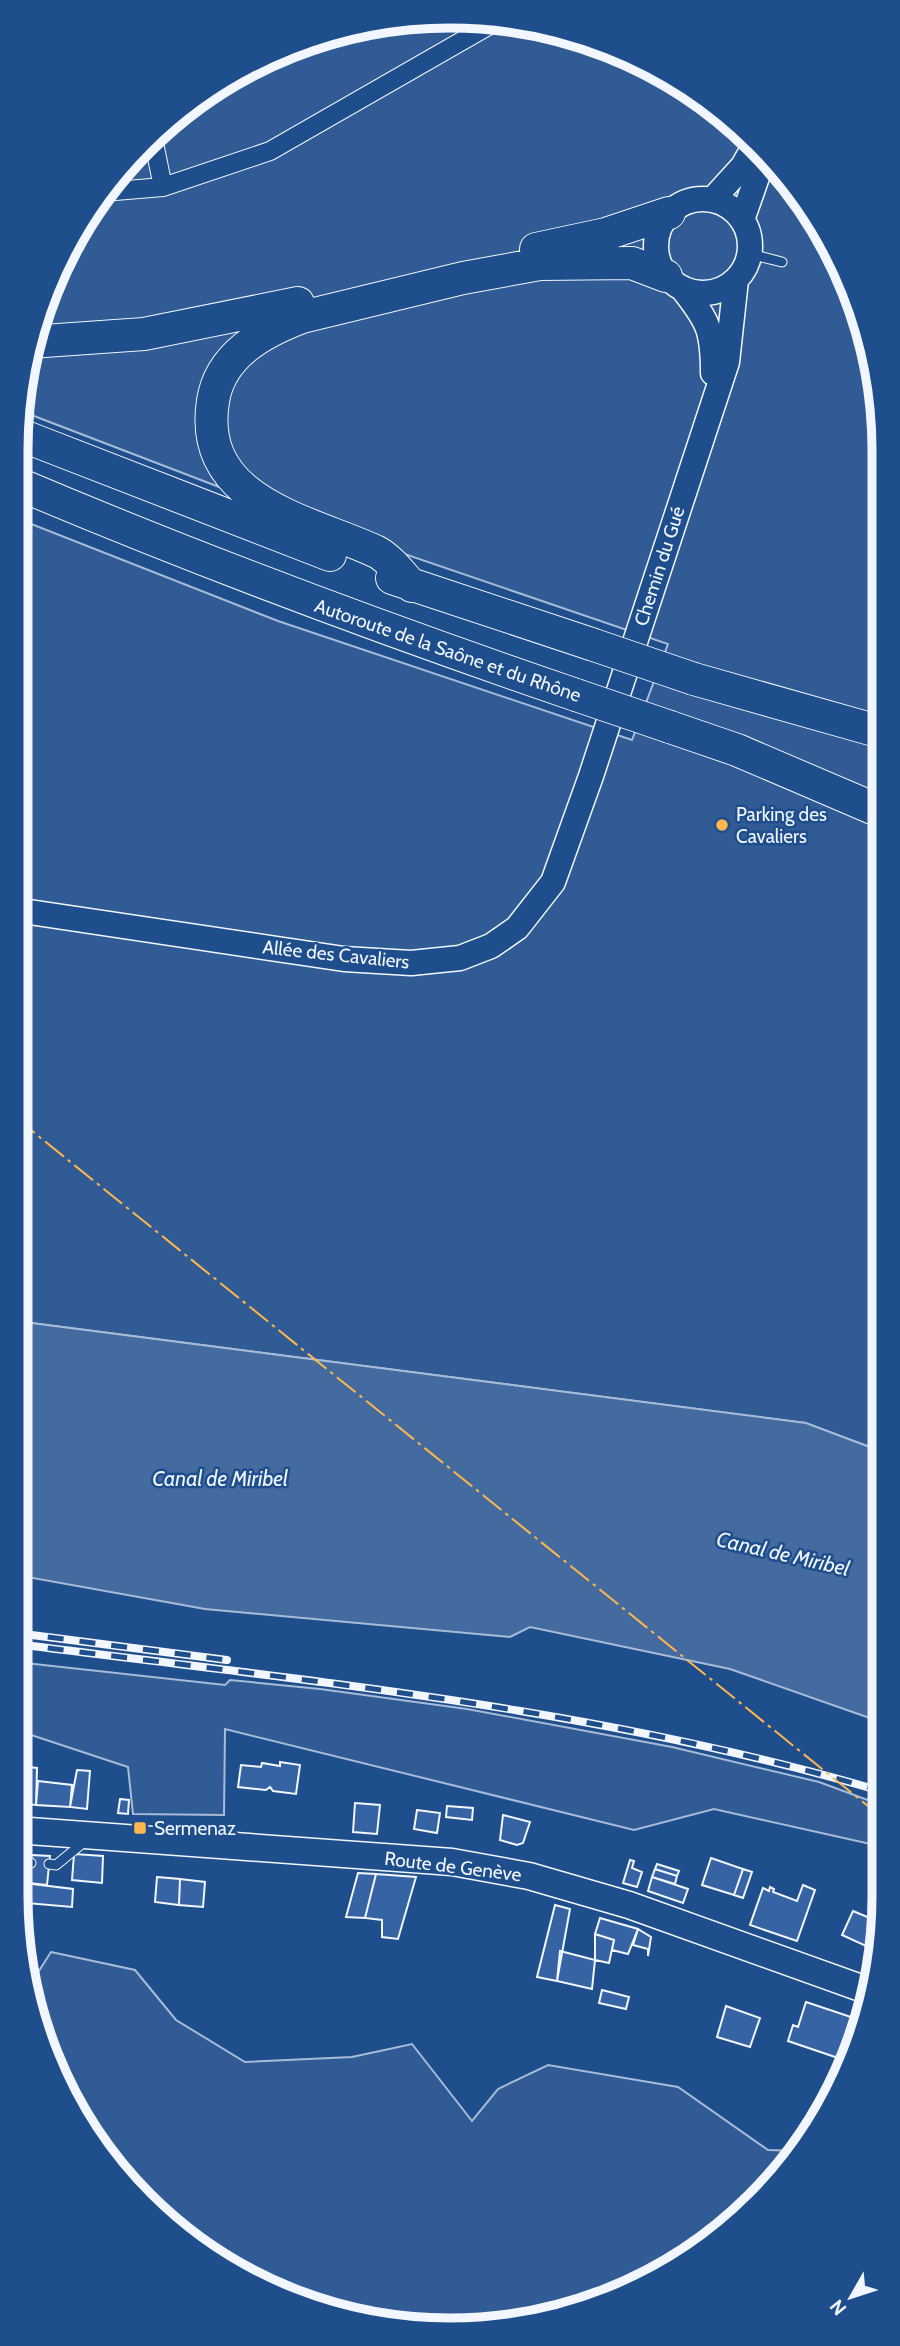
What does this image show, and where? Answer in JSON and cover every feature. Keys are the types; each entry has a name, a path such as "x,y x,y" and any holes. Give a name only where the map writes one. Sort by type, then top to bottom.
{"highway":[{"path":"42,341 144,334 204,324 606,234 669,213"},
{"path":"412,586 380,554 324,533 266,504 234,481 219,459 211,421 215,391 234,357 271,329 302,317 519,267 585,261 632,263 674,282"},
{"path":"28,438 196,506 412,586 694,679 872,729"},
{"name":"Autoroute de la Saône et du Rhône","path":"28,488 166,547 393,632 670,727 802,776 872,808"},
{"path":"802,776 872,820"}],"main road":[{"name":"Route de Genève","path":"28,1831 452,1862 529,1876 629,1905 862,1988"}],"street":[{"path":"117,191 163,187 270,151 482,29"},
{"path":"155,149 163,187"},
{"path":"712,200 743,166 750,154"},
{"path":"742,220 761,166"},
{"path":"694,200 712,200 731,208 742,220 750,240 750,254 736,280 710,293 674,282 660,265 656,243 658,232 669,213 694,200"},
{"name":"Chemin du Gué","path":"606,731 727,362 736,280"},
{"name":"Chemin du Gué","path":"674,282 700,311 713,337 714,402"},
{"name":"Allée des Cavaliers","path":"28,912 344,959 411,963 460,958 491,946 517,928 553,882 606,731"}],"lane":[{"path":"750,254 782,262"},
{"path":"49,1864 56,1865 92,1836"}],"shaded area":[{"path":"450,28 532,36 586,50 611,60 684,99 707,115 748,152 785,193 801,216 828,263 850,314 864,368 871,422 872,1448 805,1423 28,1323 28,523 278,621 632,740 668,644 305,520 30,414 36,368 50,314 85,239 115,193 133,172 172,133 216,99 289,60 314,50 368,36"},
{"path":"28,1663 225,1685 230,1680 320,1689 467,1709 672,1747 819,1782 872,1802 872,1844 714,1809 634,1830 225,1729 224,1815 133,1814 128,1767 28,1734"},
{"path":"51,1952 135,1970 176,2020 245,2062 352,2057 412,2044 472,2121 498,2089 548,2065 678,2087 768,2150 787,2151 748,2194 707,2231 637,2274 586,2296 532,2310 450,2318 395,2314 341,2304 289,2286 216,2247 172,2213 133,2174 99,2130 72,2083 50,2032 36,1976"}],"water":[{"name":"Canal de Miribel","path":"28,1323 806,1423 872,1448 872,1719 730,1669 530,1627 510,1637 205,1609 28,1577"}],"building":[{"path":"280,1762 300,1765 296,1794 273,1791 270,1787 266,1790 238,1787 241,1765 261,1767 262,1763 280,1766"},
{"path":"28,1767 37,1768 36,1805 28,1804"},
{"path":"77,1770 90,1771 87,1809 70,1807"},
{"path":"38,1781 72,1785 70,1807 36,1805"},
{"path":"120,1799 129,1800 128,1814 118,1813"},
{"path":"355,1803 380,1805 377,1834 353,1832"},
{"path":"447,1806 473,1808 472,1820 446,1817"},
{"path":"417,1810 440,1813 437,1833 414,1829"},
{"path":"503,1815 530,1822 523,1843 517,1845 500,1840"},
{"path":"74,1854 103,1856 102,1883 72,1880"},
{"path":"31,1855 50,1856 47,1885 29,1883"},
{"path":"711,1858 743,1869 734,1895 702,1885"},
{"path":"630,1860 634,1861 632,1868 642,1872 637,1887 623,1883"},
{"path":"657,1864 679,1871 677,1876 655,1869"},
{"path":"655,1869 677,1876 675,1884 652,1877"},
{"path":"743,1869 752,1872 743,1898 734,1895"},
{"path":"358,1873 376,1874 365,1918 346,1917"},
{"path":"376,1874 416,1877 398,1939 382,1937 382,1920 365,1918"},
{"path":"157,1877 180,1879 179,1905 155,1902"},
{"path":"652,1877 688,1889 683,1903 648,1891"},
{"path":"180,1879 205,1882 203,1907 179,1905"},
{"path":"28,1883 73,1889 72,1907 28,1903"},
{"path":"803,1885 815,1890 797,1941 750,1925 763,1888 769,1891 770,1887 774,1889 773,1892 797,1901"},
{"path":"555,1905 570,1909 557,1981 537,1977"},
{"path":"853,1911 871,1919 866,1946 842,1935"},
{"path":"600,1918 638,1929 628,1954 612,1950 614,1940 595,1934"},
{"path":"638,1929 651,1937 648,1956 648,1949 633,1945"},
{"path":"595,1934 614,1940 609,1963 595,1960"},
{"path":"560,1951 595,1960 592,1989 557,1981"},
{"path":"602,1990 629,1997 626,2009 599,2003"},
{"path":"806,2002 854,2018 839,2058 788,2041 793,2025 798,2027"},
{"path":"726,2006 760,2018 750,2047 717,2037"}],"railway":[{"path":"28,1635 227,1660"},
{"path":"28,1646 344,1685 562,1718 777,1763 872,1789"}],"power":[{"path":"28,1128 872,1809"}],"place":[{"name":"Parking des Cavaliers","path":"722,825"},
{"name":"Sermenaz","path":"140,1828"}]}
